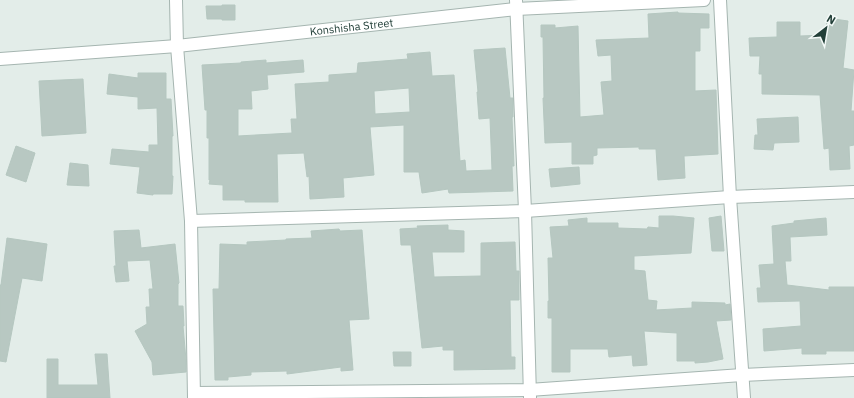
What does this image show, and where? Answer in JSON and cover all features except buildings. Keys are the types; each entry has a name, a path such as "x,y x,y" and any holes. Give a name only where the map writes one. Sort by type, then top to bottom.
{"street":[{"path":"176,0 177,46 191,221 194,396 530,394 742,375 854,370"},
{"name":"Konshisha Street","path":"0,59 177,46 516,5 704,0"},
{"path":"720,0 730,197 744,398"},
{"path":"516,5 525,211 530,394"},
{"path":"191,221 525,211 730,197 854,192"}]}
